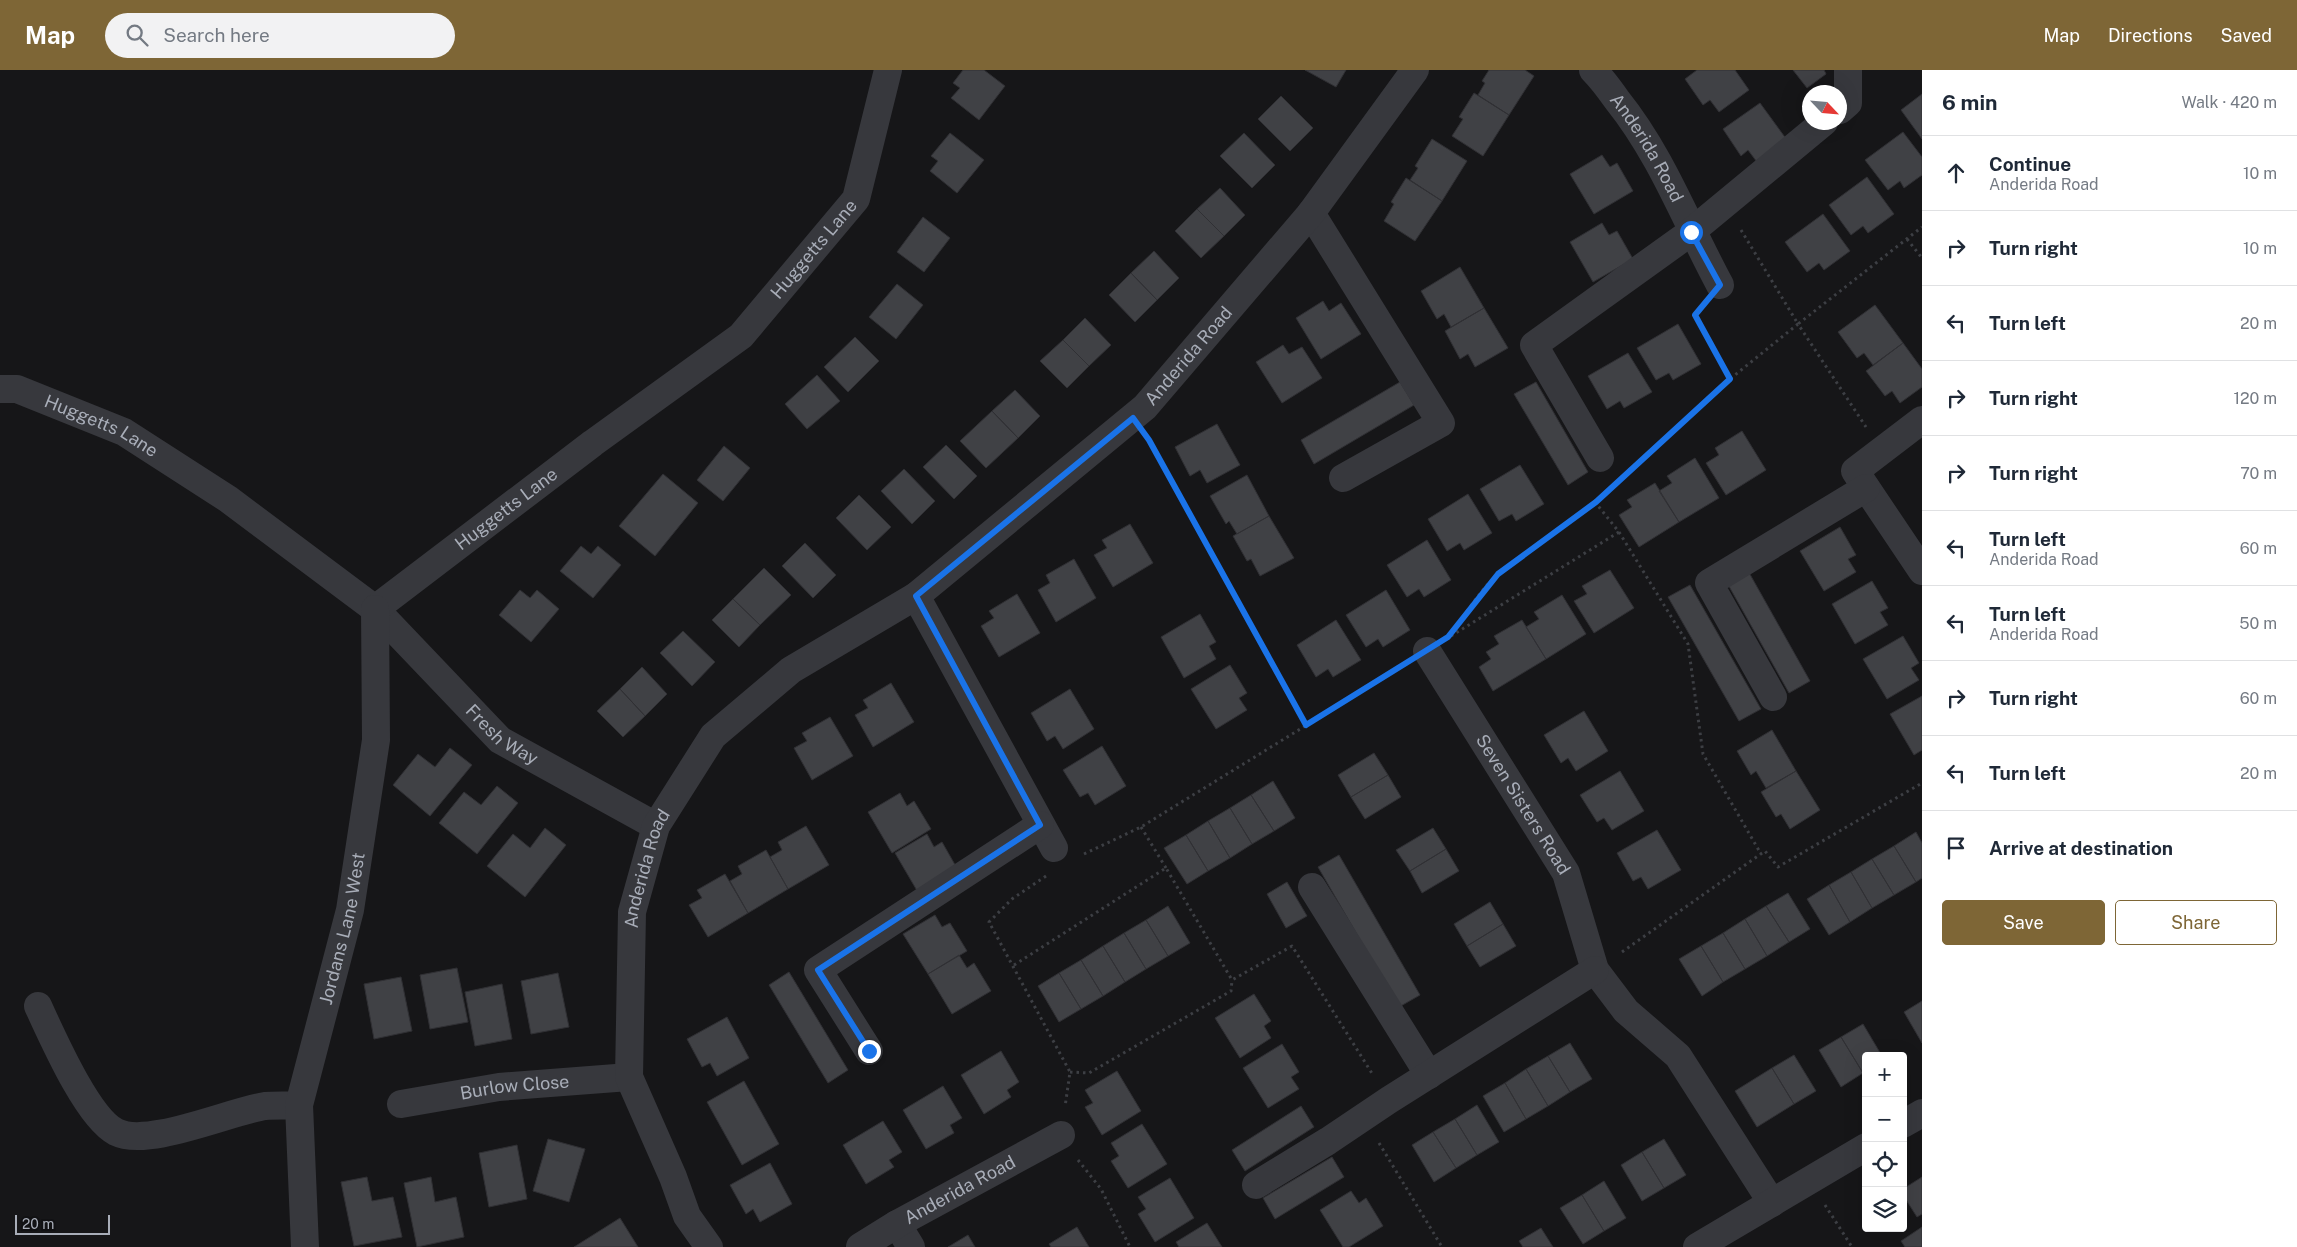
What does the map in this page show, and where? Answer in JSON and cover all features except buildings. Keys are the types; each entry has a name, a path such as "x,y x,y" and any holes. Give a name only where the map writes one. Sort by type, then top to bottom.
{"street":[{"name":"Huggetts Lane","path":"0,389 17,389 124,432 228,498 376,609 593,443 741,336 856,199 888,70"},
{"name":"Anderida Road","path":"709,1247 687,1216 673,1177 629,1077 632,912 656,826 713,736 791,670 916,596 1145,408 1311,214 1415,70"},
{"name":"Anderida Road","path":"1593,70 1638,125 1675,192 1691,232 1720,285"},
{"path":"1847,104 1848,70"},
{"path":"1600,458 1534,345 1691,232 1814,130"},
{"path":"1311,214 1441,423 1343,478"},
{"path":"1922,420 1855,471 1922,571"},
{"path":"1773,697 1709,584 1866,488"},
{"path":"869,1051 818,970 1047,836 916,596"},
{"name":"Fresh Way","path":"376,609 500,740 656,826"},
{"name":"Jordans Lane West","path":"305,1247 299,1105 350,910 376,740 376,609"},
{"name":"Seven Sisters Road","path":"1427,651 1566,873 1595,970 1626,1012 1678,1056 1772,1202"},
{"path":"1312,887 1429,1075"},
{"path":"1256,1185 1595,970"},
{"path":"38,1006 68,1066 94,1110 103,1122 116,1132 144,1137 265,1106 299,1105"},
{"name":"Burlow Close","path":"401,1104 499,1087 629,1077"},
{"path":"1907,1122 1922,1113"},
{"name":"Anderida Road","path":"860,1247 897,1224 1060,1135"},
{"path":"1697,1247 1862,1149"},
{"path":"897,1224 911,1247"}],"path":[{"path":"1725,203 1798,324 1881,450"},
{"path":"1627,472 1730,379 1922,227"},
{"path":"1907,239 1922,258"},
{"path":"1720,285 1695,315 1730,379"},
{"path":"1133,418 1149,440 1306,725"},
{"path":"1614,484 1596,502 1498,574 1448,637 1619,532"},
{"path":"1596,502 1619,532 1688,644 1703,754 1761,854"},
{"path":"1081,856 1141,826 1427,651"},
{"path":"1595,970 1761,854 1765,852 1778,867 1922,783"},
{"path":"1070,1072 1089,1073 1230,992 1232,980 1141,826"},
{"path":"1014,965 1166,868"},
{"path":"1049,874 1012,899 990,922 1070,1072 1060,1135 1100,1190 1130,1247"},
{"path":"1232,980 1292,946 1389,1100 1383,1125 1375,1137 1442,1247"},
{"path":"1810,1180 1852,1247"}],"route":[{"path":"869,1051 818,970 1040,825 916,596 1133,418 1149,440 1306,725 1448,637 1498,574 1596,502 1634,465 1730,379 1695,315 1720,285 1691,232"}]}
